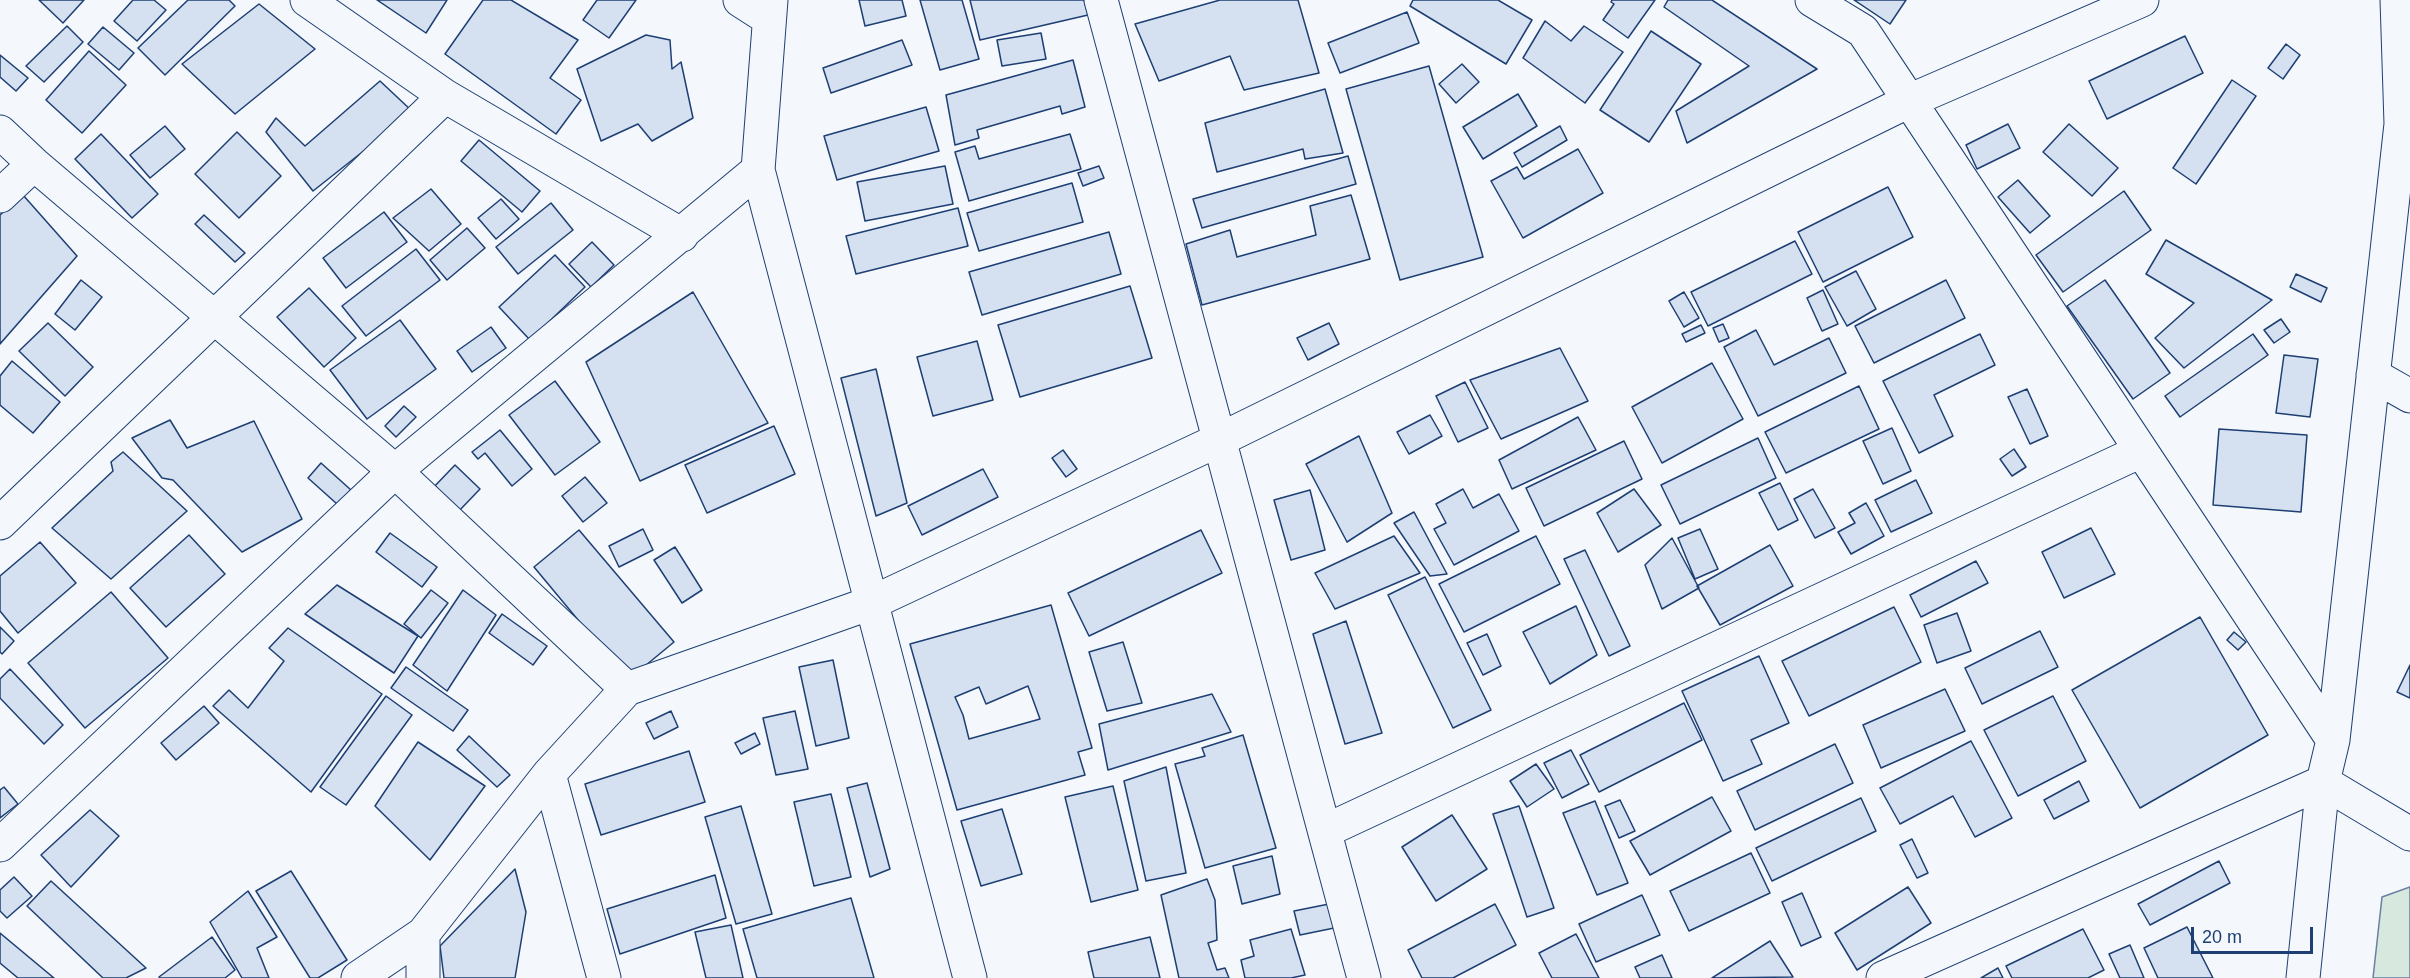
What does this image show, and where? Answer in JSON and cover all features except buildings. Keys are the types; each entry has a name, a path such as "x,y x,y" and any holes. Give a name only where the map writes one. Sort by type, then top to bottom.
{"street":[{"path":"308,0 445,96 682,235"},
{"path":"740,0 769,9 758,170 970,978"},
{"path":"1101,0 1364,978"},
{"path":"1812,0 1863,31 2333,740"},
{"path":"358,978 423,934 549,774 627,689 870,603 1219,440 1909,101 2142,0"},
{"path":"2303,978 2323,782 2333,740 2401,124 2397,0"},
{"path":"0,523 445,96"},
{"path":"0,132 34,164 395,471 627,689"},
{"path":"0,196 34,164"},
{"path":"0,845 395,471 758,170"},
{"path":"2373,375 2410,396"},
{"path":"1325,831 2141,451"},
{"path":"549,774 604,978"},
{"path":"2323,782 2410,834"},
{"path":"1883,978 2323,782"},
{"path":"423,934 423,978"}],"shaded area":[{"path":"2410,887 2410,978 2373,978 2382,897"}]}
